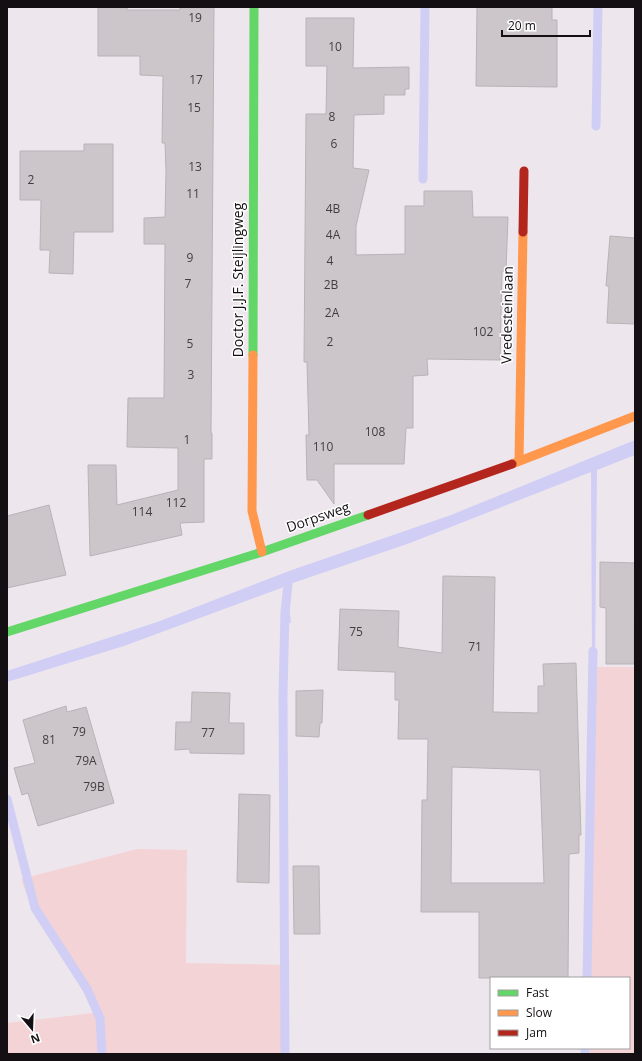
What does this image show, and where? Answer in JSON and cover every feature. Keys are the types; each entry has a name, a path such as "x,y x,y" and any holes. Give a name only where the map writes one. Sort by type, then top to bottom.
{"street":[{"name":"Doctor J.J.F. Steijlingweg","path":"254,7 252,511 262,552"},
{"name":"Vredesteinlaan","path":"518,461 524,171"},
{"name":"Dorpsweg","path":"7,632 262,552 518,461 635,416"}],"shaded area":[{"path":"595,667 635,667 635,1054 590,1054 590,1049 630,1049 630,977 591,977"},
{"path":"137,849 187,850 186,963 288,965 287,1054 7,1054 7,1023 94,1013 68,956 27,895 21,879"}],"water":[{"path":"635,440 635,455 597,470 595,662 592,662 591,472 410,543 287,585 291,623 287,622 284,587 124,646 7,682 7,671 160,621 289,571 451,515"}],"building":[{"path":"98,7 127,7 127,10 180,10 180,7 214,7 212,459 204,459 204,522 180,523 182,535 90,556 88,465 116,465 117,505 178,490 178,448 127,447 128,398 164,398 165,244 144,244 144,218 165,217 165,143 162,143 163,76 140,75 140,56 98,56"},
{"path":"477,7 552,7 552,20 557,20 557,87 476,86"},
{"path":"306,18 354,18 353,68 409,67 409,89 405,89 405,95 384,95 384,114 354,115 353,168 369,170 356,226 356,255 405,254 405,206 424,206 424,191 472,191 473,217 508,217 506,271 502,271 500,360 427,359 428,375 413,376 413,428 406,428 404,464 334,464 334,504 317,480 307,480 306,435 309,435 307,362 304,362 306,114 326,114 327,66 306,66"},
{"path":"84,144 113,144 113,232 74,232 73,274 49,273 50,250 40,250 41,200 20,200 20,151 84,151"},
{"path":"610,236 635,238 635,324 607,323 609,286 606,286"},
{"path":"49,505 66,575 7,588 7,516"},
{"path":"600,562 635,563 634,664 606,664 606,608 600,607"},
{"path":"443,576 495,577 493,712 538,713 538,686 544,686 543,664 576,663 581,835 579,835 579,853 569,854 568,977 479,978 479,912 421,912 422,800 427,800 428,739 398,739 399,700 395,700 395,672 338,670 340,609 399,611 398,647 442,653","holes":["452,767 540,770 544,883 451,883"]},
{"path":"323,690 322,723 320,723 319,737 296,736 296,691"},
{"path":"192,692 230,693 229,723 244,723 244,754 190,753 190,749 175,750 176,722 191,722"},
{"path":"66,706 67,712 86,707 114,803 38,826 28,793 22,795 14,768 35,763 23,720"},
{"path":"239,794 270,795 269,883 237,882"},
{"path":"293,866 319,866 320,934 294,934"}],"waterway":[{"path":"423,179 425,7"},
{"path":"596,126 598,7"},
{"path":"285,1054 283,696 285,612 288,584"},
{"path":"587,977 593,651"},
{"path":"7,799 35,908 87,989 100,1018 102,1054"},
{"path":"585,1049 585,1054"}],"traffic: fast":[{"path":"253,355 254,7"},
{"path":"7,632 262,552 368,515"}],"traffic: slow":[{"path":"519,461 523,232"},
{"path":"253,355 252,511 262,552"},
{"path":"512,464 635,416"}],"traffic: jam":[{"path":"523,232 524,171"},
{"path":"368,515 512,464"}]}
